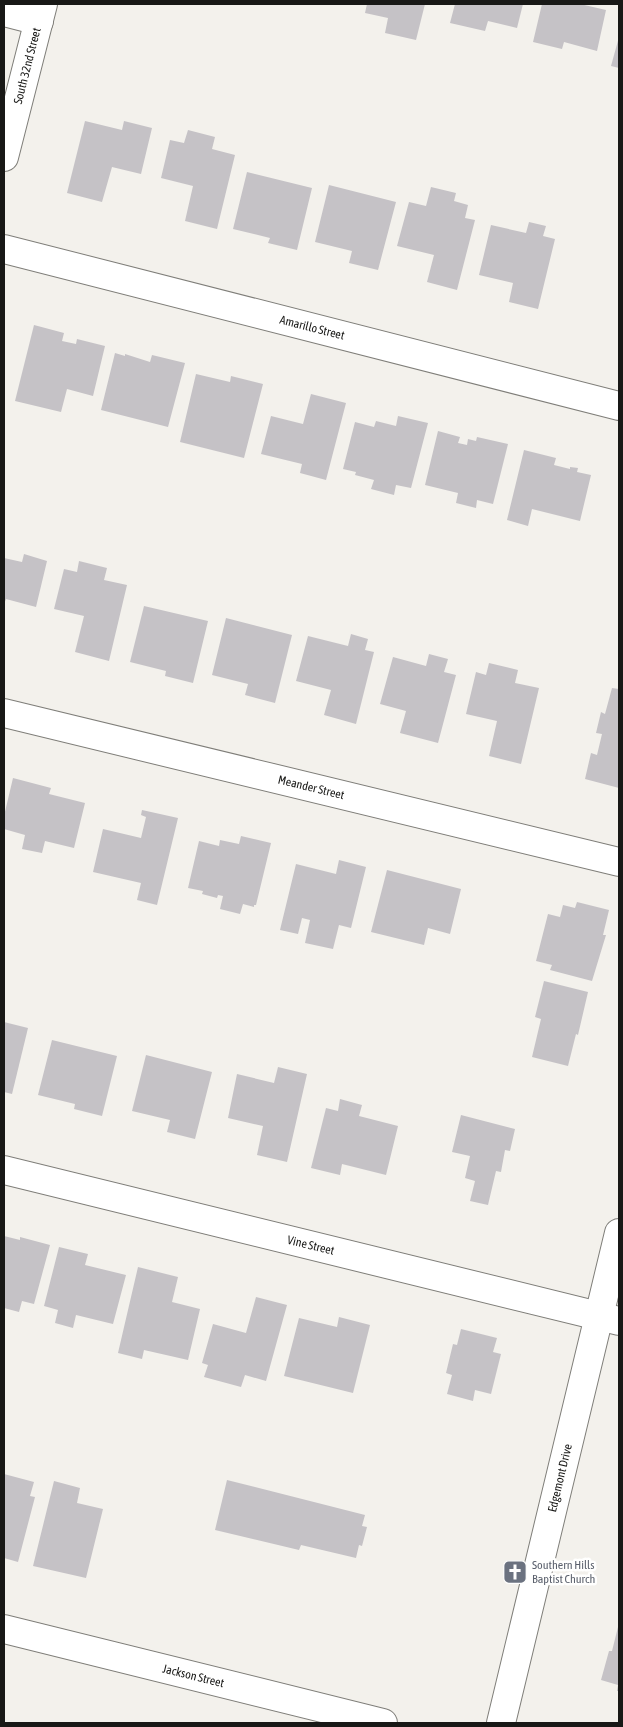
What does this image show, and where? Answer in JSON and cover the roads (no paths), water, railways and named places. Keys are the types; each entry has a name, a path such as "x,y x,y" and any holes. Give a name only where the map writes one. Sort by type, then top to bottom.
{"street":[{"path":"4,12 41,12"},
{"name":"South 32nd Street","path":"4,157 41,12"},
{"name":"Amarillo Street","path":"4,249 619,406"},
{"name":"Meander Street","path":"4,713 619,862"},
{"name":"Vine Street","path":"4,1170 609,1318"},
{"name":"Edgemont Drive","path":"501,1723 609,1318 619,1233"},
{"name":"Jackson Street","path":"4,1629 384,1723"}],"place":[{"name":"Southern Hills Baptist Church","path":"515,1572"}]}
